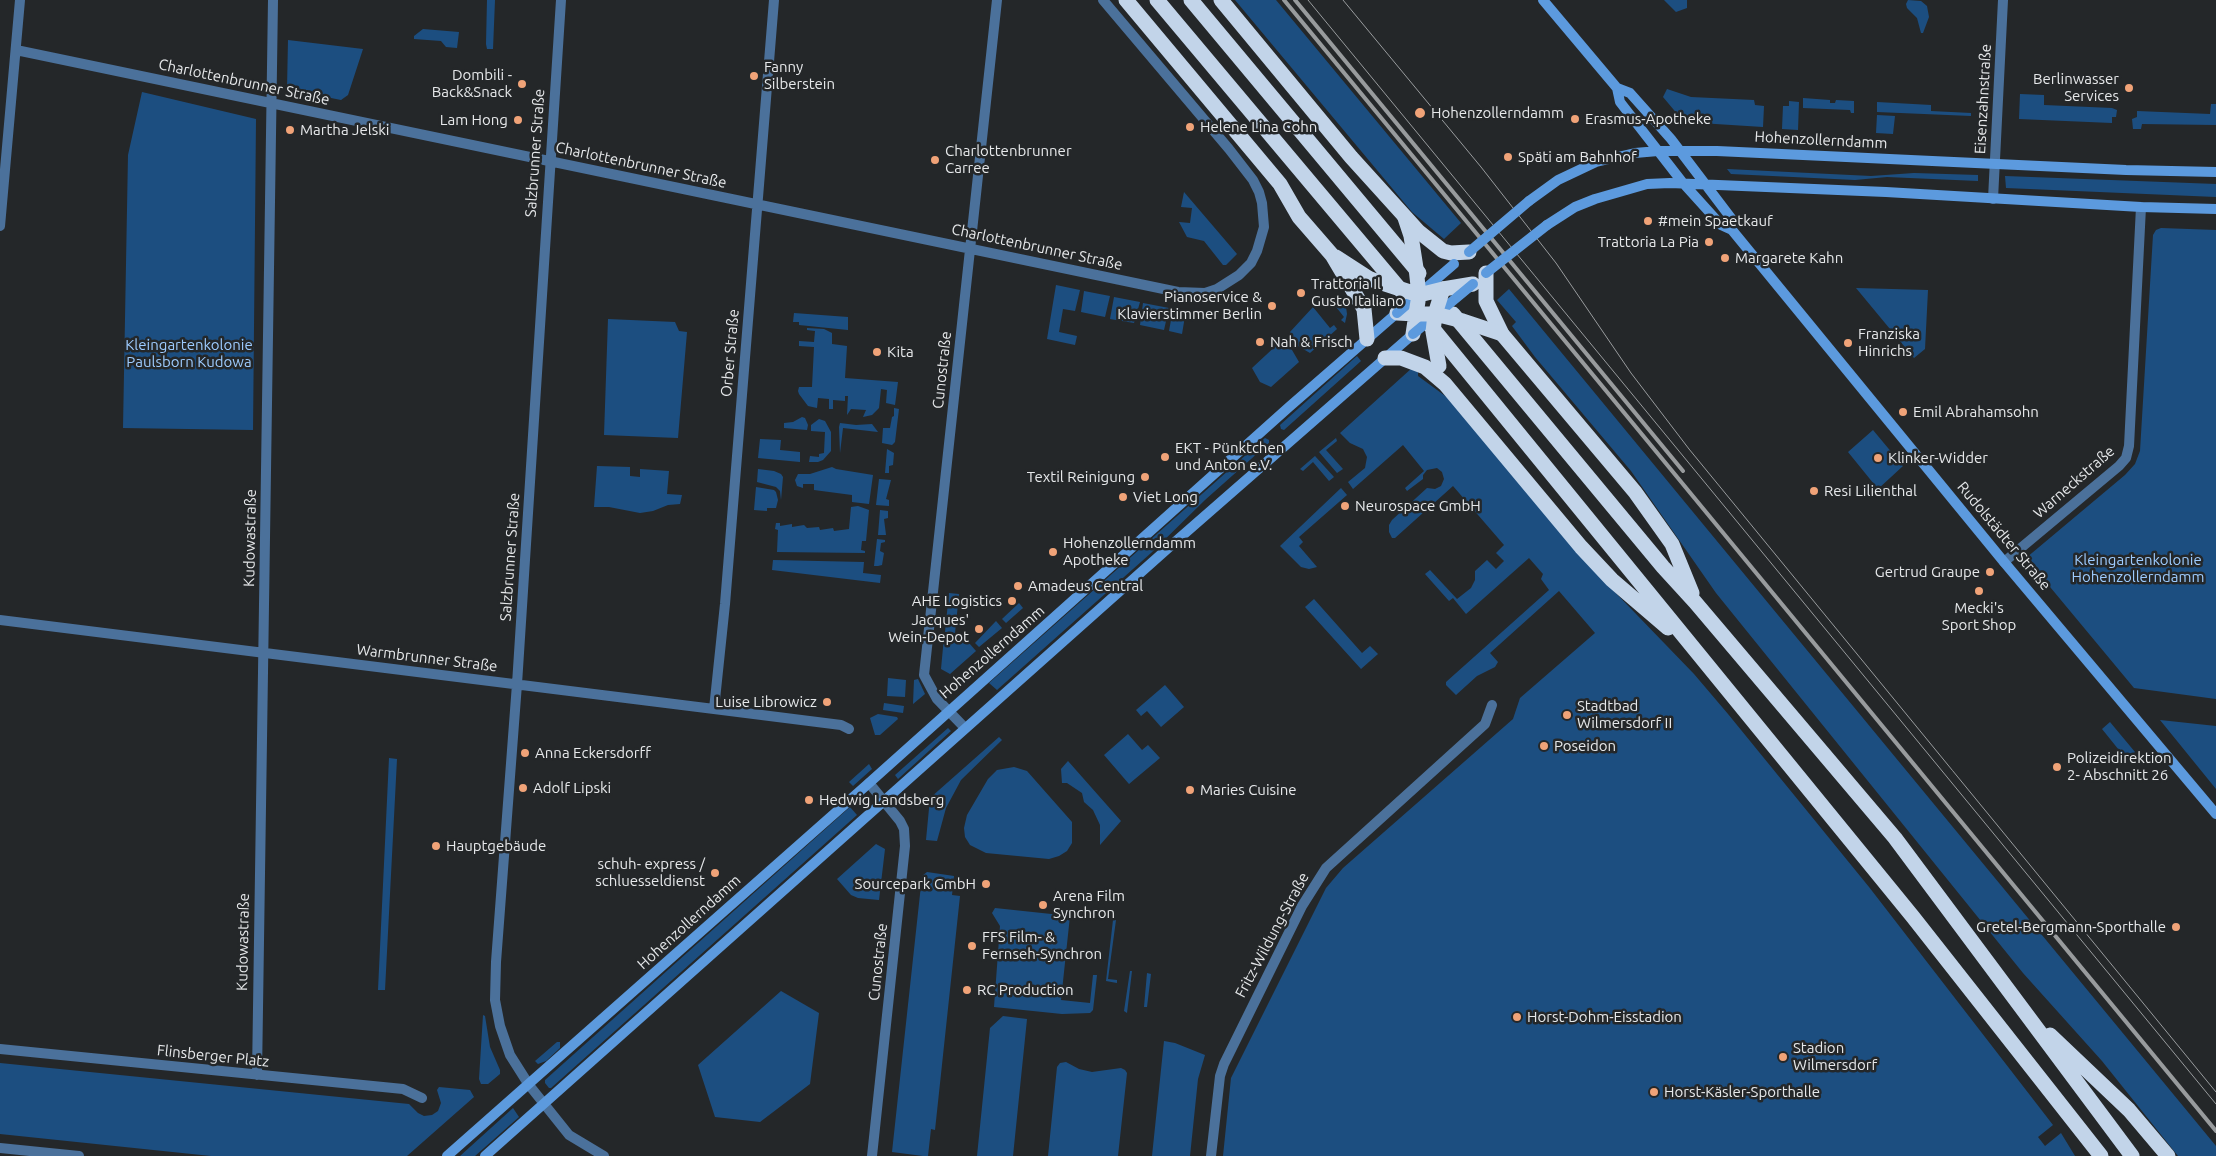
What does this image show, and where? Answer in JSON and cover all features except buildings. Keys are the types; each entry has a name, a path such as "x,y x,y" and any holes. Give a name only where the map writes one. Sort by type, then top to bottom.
{"highway":[{"path":"1126,0 1280,184 1299,217 1332,255 1364,309 1367,339"},
{"path":"1157,0 1452,351 1697,653 1914,916 2101,1156"},
{"path":"1191,0 1650,553 1695,602 1895,838 2132,1156"},
{"path":"1220,0 1351,157 1405,218 1430,243 1443,251 1450,253 1469,252"},
{"path":"1405,218 1414,250 1419,295 1413,334"},
{"path":"1332,255 1370,279 1419,295 1473,284"},
{"path":"1444,384 1433,332 1435,314 1454,264"},
{"path":"1486,273 1486,301 1502,334 1596,444 1640,499 1672,544 1695,602"},
{"path":"1397,313 1435,314 1473,323 1502,334"},
{"path":"1385,358 1401,358 1424,367 1444,384 1612,580 1697,653"},
{"path":"2018,1004 2129,1110 2168,1156"}],"main road":[{"path":"1543,0 1617,88"},
{"name":"Rudolstädter Straße","path":"1617,88 1620,102 1683,183 1721,226 1732,230 2004,562 2216,814"},
{"name":"Rudolstädter Straße","path":"1617,88 1630,93 1680,151 1731,218 1732,230"},
{"name":"Hohenzollerndamm","path":"448,1156 1367,339 1529,201 1558,180 1596,162 1635,153 1658,151 2216,172"},
{"path":"485,1156 1435,314 1547,225 1575,207 1615,192 1647,184 1683,183 2141,207 2216,209"}],"street":[{"path":"0,226 20,0"},
{"name":"Kudowastraße","path":"257,1076 273,0"},
{"name":"Salzbrunner Straße","path":"561,0 517,684 496,962 495,1000 500,1026 510,1055 528,1085 570,1135 604,1156"},
{"name":"Orber Straße","path":"714,709 725,604 774,0"},
{"name":"Cunostraße","path":"966,728 937,699 924,675 996,0"},
{"name":"Charlottenbrunner Straße","path":"16,50 1178,292 1205,293 1222,286 1239,275 1257,252 1264,227 1262,203 1253,180 1103,0"},
{"name":"Eisenzahnstraße","path":"1993,199 2003,0"},
{"name":"Warneckstraße","path":"2004,562 2126,458 2129,446 2141,207"},
{"name":"Warmbrunner Straße","path":"0,620 714,709 841,726 849,729"},
{"name":"Fritz-Wildung-Straße","path":"1211,1156 1220,1076 1226,1057 1307,899 1326,868 1485,724 1492,705"},
{"name":"Cunostraße","path":"868,783 900,822 904,829 905,846 872,1156"},
{"name":"Flinsberger Platz","path":"0,1049 403,1089 422,1098"},
{"path":"0,1148 79,1156"}],"green space":[{"path":"487,0 495,0 493,49 487,49 486,44"},
{"path":"1235,0 1276,0 1461,223 1444,239 1412,212"},
{"path":"1664,0 1687,0 1687,8 1676,12"},
{"path":"1908,0 1921,1 1927,6 1929,17 1923,33 1921,33 1917,18 1907,8"},
{"path":"423,29 459,32 457,48 446,47 441,41 414,39 414,36"},
{"path":"288,40 363,49 348,95 341,100 287,89"},
{"path":"1667,89 1691,97 1754,100 1755,105 1764,106 1763,127 1684,122 1663,97"},
{"name":"Kleingartenkolonie Paulsborn Kudowa","path":"142,92 256,119 253,430 123,428 128,155"},
{"path":"2020,94 2044,95 2044,105 2112,108 2117,110 2116,117 2112,117 2112,123 2019,119"},
{"path":"1803,98 1830,100 1830,103 1835,103 1836,100 1854,101 1854,113 1851,113 1850,110 1803,108"},
{"path":"1789,101 1799,102 1798,130 1782,129 1783,106 1789,106"},
{"path":"1877,102 1931,105 1931,111 1971,113 1971,116 1877,112"},
{"path":"2211,104 2216,104 2216,125 2142,124 2141,129 2133,129 2132,119 2137,117 2137,111 2210,114"},
{"path":"1877,115 1895,116 1893,134 1876,133"},
{"path":"1727,169 1871,176 1914,173 1978,175 1978,181 1887,177 1855,180 1731,174"},
{"path":"2005,176 2216,184 2216,197 2006,188"},
{"path":"1184,192 1237,254 1226,265 1223,265 1204,241 1187,237 1179,222 1190,223 1192,208 1181,207"},
{"name":"Kleingartenkolonie Hohenzollerndamm","path":"2161,228 2216,230 2216,699 2134,688 2026,558 2125,475 2135,464 2140,451 2153,235 2156,230"},
{"path":"1056,285 1080,290 1075,311 1063,309 1059,332 1077,336 1075,345 1047,339"},
{"path":"1856,288 1928,290 1925,349 1914,358"},
{"path":"1509,289 2216,1146 2216,1156 2178,1156 2102,1061 2023,973 1716,593 1631,471 1535,357 1512,326 1516,322 1497,300"},
{"path":"1084,291 1110,296 1105,317 1081,312"},
{"path":"1114,297 1140,302 1134,323 1110,319"},
{"path":"1337,297 1346,307 1345,323 1341,320 1344,317 1329,298"},
{"path":"1143,303 1169,308 1164,330 1140,325"},
{"path":"1313,307 1330,328 1334,325 1337,329 1310,353 1298,346 1290,332"},
{"path":"1173,309 1186,310 1182,334 1169,331"},
{"path":"794,313 848,317 848,330 799,325 799,322 793,322"},
{"path":"608,319 675,322 679,331 687,332 678,438 604,435"},
{"path":"807,328 824,329 832,333 832,344 847,346 845,378 898,382 895,405 886,403 887,390 881,389 879,408 872,415 863,417 866,410 851,409 847,415 848,396 845,396 845,401 833,400 833,409 829,409 829,399 818,398 817,408 808,406 798,391 799,387 812,387 814,347 799,346 799,341 814,342 815,331 807,330"},
{"path":"1280,342 1292,350 1299,362 1271,387 1260,382 1252,368"},
{"path":"1357,356 1361,361 1284,430 1281,429 1280,425"},
{"path":"1412,368 1418,371 1418,376 1448,398 1580,556 1694,674 1728,714 1869,887 2053,1125 2038,1137 2045,1146 2061,1133 2075,1156 1223,1156 1231,1078 1326,888 1343,868 1513,719 1520,698 1595,633 1559,591 1490,653 1498,662 1495,667 1477,676 1456,695 1446,685 1446,682 1549,590 1541,579 1543,574 1529,558 1466,614 1453,598 1449,601 1425,574 1430,570 1457,599 1471,588 1475,580 1475,571 1487,560 1496,569 1504,561 1496,553 1504,545 1453,486 1395,538 1392,538 1389,532 1389,525 1392,520 1427,488 1435,489 1441,486 1444,479 1442,472 1437,468 1427,470 1423,475 1423,479 1407,491 1405,488 1424,471 1403,445 1353,489 1348,482 1365,468 1367,457 1363,449 1350,443 1340,433"},
{"path":"894,408 899,409 895,442 892,445 882,443 883,428 890,428 892,417 894,416"},
{"path":"802,417 805,418 808,425 807,430 784,428 784,423 793,422"},
{"path":"819,419 825,421 831,432 831,451 823,460 809,462 810,456 819,457 819,454 824,453 825,432 811,431 811,425"},
{"path":"840,423 872,424 878,432 843,428 840,453"},
{"path":"1873,430 1903,466 1878,489 1848,452"},
{"path":"1265,438 1269,440 1269,443 1205,500 1151,553 997,690 989,683"},
{"path":"1336,438 1337,441 1326,450 1343,469 1337,473 1319,452"},
{"path":"760,439 781,440 780,450 800,452 800,462 758,458"},
{"path":"887,449 894,453 893,465 889,466 889,473 885,473"},
{"path":"1315,456 1334,477 1329,481 1313,462 1303,471 1300,469"},
{"path":"597,466 630,467 630,476 640,477 640,469 669,471 667,494 682,495 680,504 668,505 653,511 640,513 609,507 594,507"},
{"path":"832,467 873,475 869,504 852,502 852,495 814,490 814,484 803,484 803,488 797,486 795,480 798,474 810,474"},
{"path":"758,469 781,474 783,477 781,500 780,491 776,487 757,482"},
{"path":"879,479 891,480 886,499 889,500 889,506 876,505"},
{"path":"756,487 776,492 778,500 776,508 767,508 767,511 754,510"},
{"path":"1341,488 1347,495 1299,537 1303,542 1299,546 1317,567 1309,569 1301,567 1280,546"},
{"path":"858,506 869,510 866,541 862,541 861,550 865,551 865,553 777,552 778,530 775,529 776,523 780,523 780,526 792,524 792,527 804,525 807,528 819,527 820,530 833,528 834,531 849,529 851,507"},
{"path":"880,510 888,511 888,518 884,519 886,535 878,535"},
{"path":"877,539 885,540 885,542 881,543 880,551 884,553 882,565 874,566"},
{"path":"773,560 864,562 863,573 881,575 880,583 772,570"},
{"path":"949,593 959,594 955,633 945,632"},
{"path":"1314,599 1362,653 1370,646 1378,654 1361,669 1305,607"},
{"path":"1019,603 1023,608 1006,623 1002,619"},
{"path":"996,621 1002,628 979,647 975,643"},
{"path":"944,637 959,638 969,643 976,651 950,674 941,669"},
{"path":"888,678 906,680 905,697 887,696"},
{"path":"918,679 925,694 913,704 914,680"},
{"path":"1165,685 1184,707 1161,727 1147,711 1141,716 1136,710"},
{"path":"884,703 904,706 903,713 883,710"},
{"path":"878,714 897,717 898,719 880,735 875,735 870,718"},
{"path":"2160,720 2216,726 2216,789"},
{"path":"2110,722 2135,752 2127,760 2102,729"},
{"path":"948,728 951,731 898,779 895,775"},
{"path":"1128,734 1142,750 1148,745 1160,758 1129,784 1104,755"},
{"path":"999,737 1002,740 961,780 946,808 937,841 926,840 930,798"},
{"path":"389,758 397,759 385,990 378,990"},
{"path":"1068,761 1121,821 1100,845 1100,825 1093,810 1084,802 1082,793 1067,783 1062,783 1061,769"},
{"path":"869,764 872,769 853,786 849,782"},
{"path":"1014,767 1027,771 1072,822 1072,843 1067,851 1059,856 1049,859 986,853 970,845 965,837 964,828 967,815 988,779 997,770"},
{"path":"850,807 857,815 549,1088 545,1080"},
{"path":"876,844 885,849 879,900 858,898 851,895 837,879"},
{"path":"927,872 954,876 952,895 960,896 935,1130 931,1129 928,1156 923,1156 892,1152 922,876"},
{"path":"995,908 1070,916 1061,1000 1090,1003 1093,975 1097,975 1093,1010 1090,1013 1062,1014 994,1007 1000,926 992,913"},
{"path":"1113,920 1116,920 1108,979 1117,980 1117,983 1106,981"},
{"path":"1130,971 1132,971 1127,1013 1124,1011"},
{"path":"1147,973 1151,974 1147,1007 1144,1007"},
{"path":"781,991 819,1013 810,1084 760,1122 715,1117 698,1065"},
{"path":"483,1015 485,1016 490,1047 500,1070 500,1074 488,1084 481,1084 479,1079"},
{"path":"1003,1016 1027,1019 1013,1156 977,1156 990,1028"},
{"path":"1164,1041 1175,1043 1205,1055 1198,1079 1190,1156 1152,1156"},
{"path":"557,1042 560,1042 560,1048 546,1061 538,1064 535,1061"},
{"path":"1066,1062 1079,1069 1092,1072 1121,1068 1127,1073 1118,1156 1048,1156 1057,1067 1060,1063"},
{"path":"0,1063 409,1104 424,1116 432,1115 438,1111 441,1103 437,1090 439,1087 470,1090 474,1097 407,1156 211,1156 0,1134"},
{"path":"513,1108 519,1117 475,1156 460,1156"}],"tram line":[{"path":"1308,0 2216,1104"},
{"path":"1343,0 1481,167 1556,263 1631,373 1689,449 2216,1092"}],"railway":[{"path":"1284,0 2216,1131"},
{"path":"1295,0 1683,471"}],"place":[{"name":"Fanny Silberstein","path":"754,76"},
{"name":"Dombili - Back&Snack","path":"522,84"},
{"name":"Berlinwasser Services","path":"2129,88"},
{"name":"Hohenzollerndamm","path":"1420,113"},
{"name":"Erasmus-Apotheke","path":"1575,119"},
{"name":"Lam Hong","path":"518,120"},
{"name":"Helene Lina Cohn","path":"1190,127"},
{"name":"Martha Jelski","path":"290,130"},
{"name":"Späti am Bahnhof","path":"1508,157"},
{"name":"Charlottenbrunner Carree","path":"935,160"},
{"name":"#mein Spaetkauf","path":"1648,221"},
{"name":"Trattoria La Pia","path":"1709,242"},
{"name":"Margarete Kahn","path":"1725,258"},
{"name":"Trattoria Il Gusto Italiano","path":"1301,293"},
{"name":"Pianoservice & Klavierstimmer Berlin","path":"1272,306"},
{"name":"Nah & Frisch","path":"1260,342"},
{"name":"Franziska Hinrichs","path":"1848,343"},
{"name":"Kita","path":"877,352"},
{"name":"Emil Abrahamsohn","path":"1903,412"},
{"name":"EKT - Pünktchen und Anton e.V.","path":"1165,457"},
{"name":"Klinker-Widder","path":"1878,458"},
{"name":"Textil Reinigung","path":"1145,477"},
{"name":"Resi Lilienthal","path":"1814,491"},
{"name":"Viet Long","path":"1123,497"},
{"name":"Neurospace GmbH","path":"1345,506"},
{"name":"Hohenzollerndamm Apotheke","path":"1053,552"},
{"name":"Gertrud Graupe","path":"1990,572"},
{"name":"Amadeus Central","path":"1018,586"},
{"name":"Mecki's Sport Shop","path":"1979,591"},
{"name":"AHE Logistics","path":"1012,601"},
{"name":"Jacques' Wein-Depot","path":"979,629"},
{"name":"Luise Librowicz","path":"827,702"},
{"name":"Stadtbad Wilmersdorf II","path":"1567,715"},
{"name":"Poseidon","path":"1544,746"},
{"name":"Anna Eckersdorff","path":"525,753"},
{"name":"Polizeidirektion 2- Abschnitt 26","path":"2057,767"},
{"name":"Adolf Lipski","path":"523,788"},
{"name":"Maries Cuisine","path":"1190,790"},
{"name":"Hedwig Landsberg","path":"809,800"},
{"name":"Hauptgebäude","path":"436,846"},
{"name":"schuh- express / schluesseldienst","path":"715,873"},
{"name":"Sourcepark GmbH","path":"986,884"},
{"name":"Arena Film Synchron","path":"1043,905"},
{"name":"Gretel-Bergmann-Sporthalle","path":"2176,927"},
{"name":"FFS Film- & Fernseh-Synchron","path":"972,946"},
{"name":"RC Production","path":"967,990"},
{"name":"Horst-Dohm-Eisstadion","path":"1517,1017"},
{"name":"Stadion Wilmersdorf","path":"1783,1057"},
{"name":"Horst-Käsler-Sporthalle","path":"1654,1092"}]}
